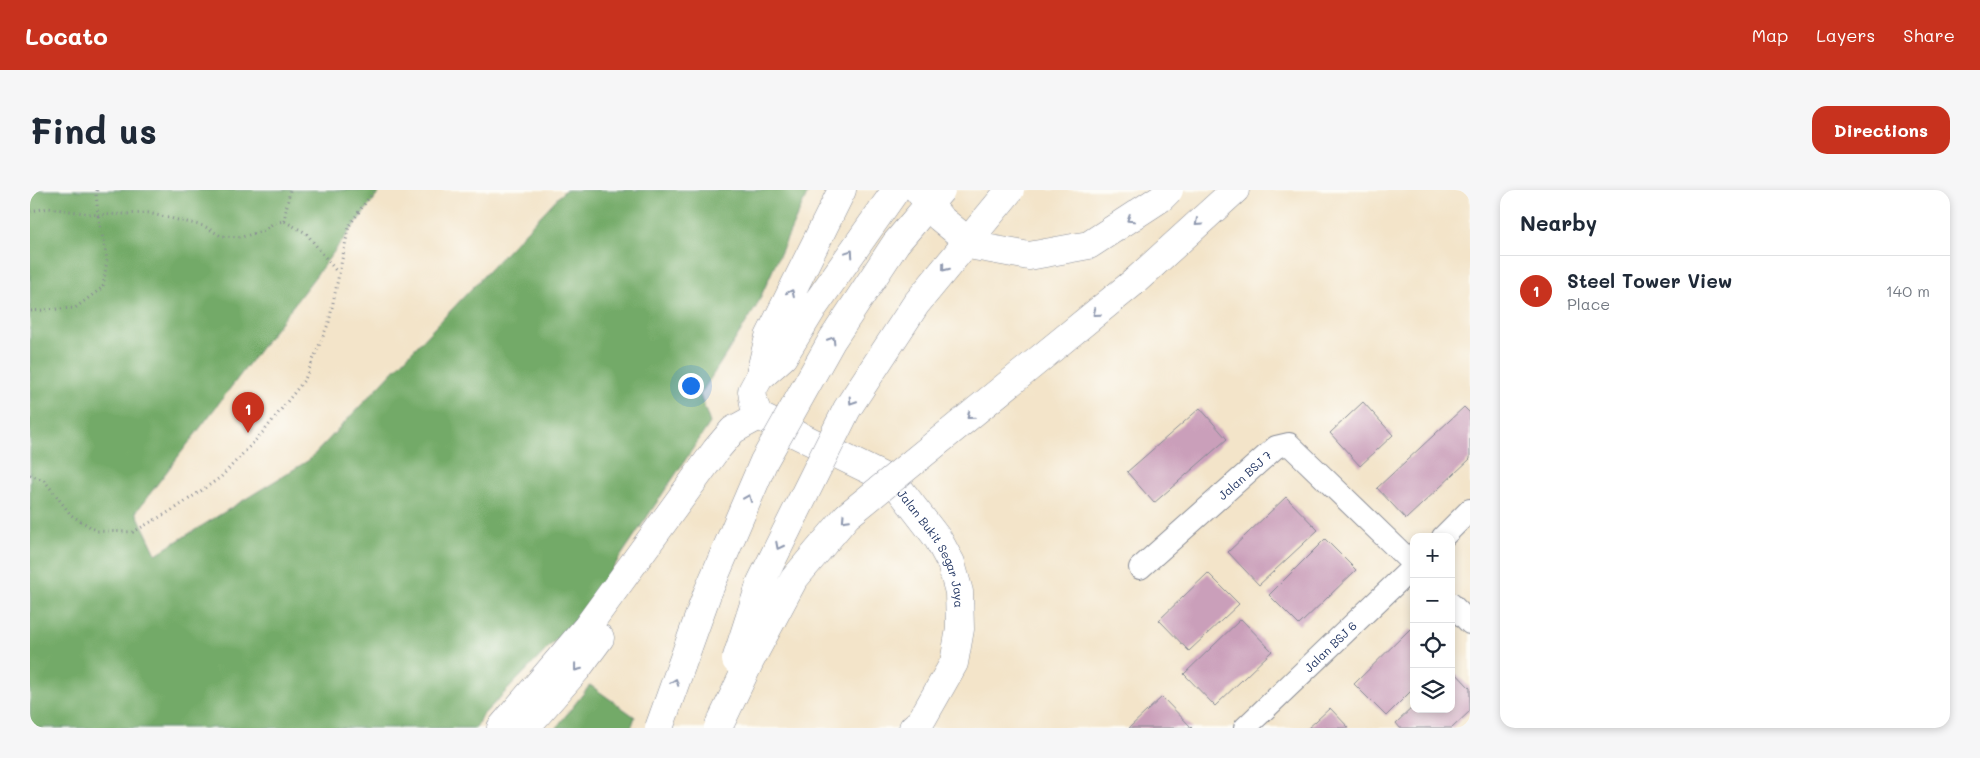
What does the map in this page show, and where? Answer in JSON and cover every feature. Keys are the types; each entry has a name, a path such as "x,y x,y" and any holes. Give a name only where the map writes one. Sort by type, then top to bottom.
{"main road":[{"path":"525,728 577,669 721,471 747,441 759,416 754,404 752,391 759,378 769,337 842,190"},
{"path":"759,378 783,357 813,308 896,190"},
{"path":"918,190 940,218 974,246 1029,256 1089,245 1161,198 1169,190"},
{"path":"659,728 708,594 764,461 832,340 896,243 941,190"},
{"path":"716,728 761,582 847,409 916,304 1010,190"},
{"path":"716,728 794,579 847,516 1134,282 1234,190"},
{"path":"501,728 588,627 716,450 733,430 759,416"},
{"name":"Jalan Bukit Segar Jaya","path":"759,416 894,482 938,539 950,563 959,592 960,628 954,663 920,721 913,728"}],"street":[{"name":"Jalan BSJ 7","path":"1140,568 1276,448 1289,444 1410,561"},
{"path":"1447,533 1470,510"},
{"name":"Jalan BSJ 6","path":"1244,728 1410,569"},
{"path":"1455,608 1470,623"}],"path":[{"path":"30,312 75,308 103,287 107,259 98,215 96,193 98,190"},
{"path":"284,221 290,190"},
{"path":"30,475 44,480 71,515 97,531 134,532 176,508 221,477 265,430 305,379 329,322 349,226 374,190"},
{"path":"30,211 49,208 98,215 148,213 204,226 221,236 235,236 262,231 274,223 284,221 306,233 338,272"}],"green space":[{"path":"30,190 381,190 136,512 156,554 309,460 565,190 809,190 756,307 700,395 710,423 584,611 481,717 476,728 30,728"},
{"path":"590,685 635,717 631,728 556,728"}],"building":[{"path":"1363,402 1393,435 1360,466 1330,433"},
{"path":"1464,407 1470,413 1470,459 1406,519 1377,488"},
{"path":"1200,408 1227,439 1154,503 1127,472"},
{"path":"1286,497 1318,530 1259,585 1228,552"},
{"path":"1325,539 1356,570 1299,625 1269,595"},
{"path":"1208,573 1239,604 1189,651 1159,620"},
{"path":"1241,619 1272,651 1215,706 1184,674"},
{"path":"1410,629 1410,692 1386,716 1354,684"},
{"path":"1455,672 1470,688 1470,711 1452,728 1400,728 1396,723 1410,710 1410,713 1455,713"},
{"path":"1162,697 1192,728 1129,728 1147,711"},
{"path":"1330,708 1349,728 1308,728 1316,721"}],"place":[{"name":"Steel Tower View","path":"248,433"}]}
